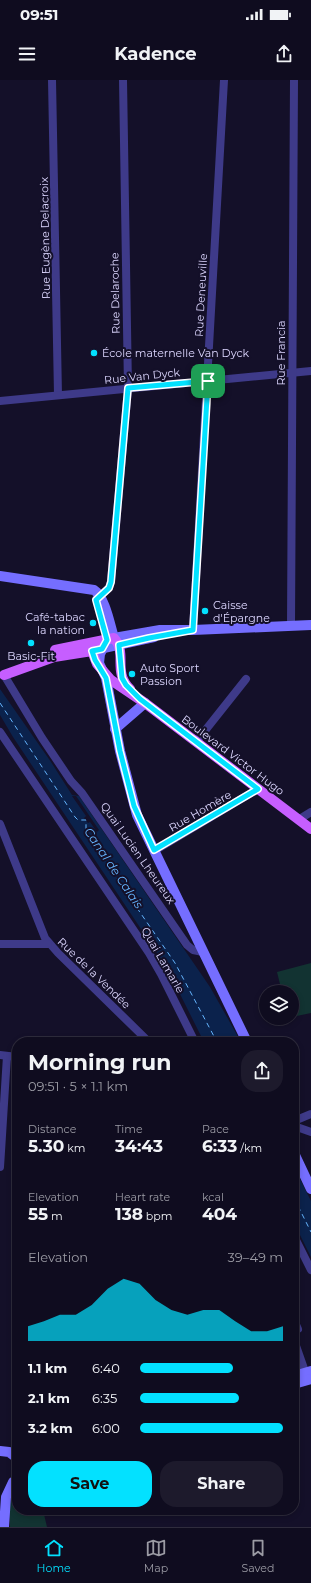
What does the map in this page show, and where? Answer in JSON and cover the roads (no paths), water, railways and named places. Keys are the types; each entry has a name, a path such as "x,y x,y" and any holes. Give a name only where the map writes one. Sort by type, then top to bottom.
{"main road":[{"name":"Boulevard Victor Hugo","path":"142,701 123,681 121,673 108,645 95,660 101,670 111,680 142,701 311,830"},
{"path":"1,674 54,657 108,645"},
{"path":"1,674 24,661 49,652 108,645"}],"street":[{"name":"Rue Eugène Delacroix","path":"52,80 58,395"},
{"name":"Rue Delaroche","path":"98,598 109,588 111,582 128,388 123,80"},
{"name":"Rue Deneuville","path":"193,630 224,80"},
{"name":"Rue Francia","path":"291,626 294,80"},
{"name":"Rue Van Dyck","path":"0,401 311,371"},
{"path":"0,576 84,588 92,592 98,598 108,645 193,630 311,625"},
{"path":"101,670 106,682 115,729 134,806 245,1037"},
{"name":"Quai Lucien Lheureux","path":"1,674 71,781 82,793 187,945 193,950 203,952"},
{"path":"196,742 246,679"},
{"path":"115,729 142,701"},
{"name":"Quai Lamarle","path":"0,732 149,954 161,974 192,1037"},
{"name":"Rue Homère","path":"154,850 258,789"},
{"path":"298,820 311,812"},
{"name":"Rue de la Vendée","path":"0,824 39,926 48,944 144,1037"},
{"path":"0,944 48,944"},
{"path":"0,1167 4,1056"},
{"path":"299,1119 311,1114"},
{"path":"299,1128 311,1132"},
{"path":"299,1164 311,1189"},
{"path":"299,1252 311,1270"},
{"path":"299,1352 309,1376 299,1381"},
{"path":"0,1451 12,1454"},
{"path":"0,1485 7,1485 12,1482"},
{"path":"4,1527 6,1496 12,1485"}],"water":[{"name":"Canal de Calais","path":"0,689 72,795 79,796 210,987 238,1037 202,1037 167,968 13,737 0,715"},
{"path":"299,1177 311,1201 311,1257 299,1233"}],"place":[{"name":"École maternelle Van Dyck","path":"94,353"},
{"name":"Caisse d'Épargne","path":"205,611"},
{"name":"Café-tabac la nation","path":"93,623"},
{"name":"Basic-Fit","path":"31,643"},
{"name":"Auto Sport Passion","path":"132,674"}]}
